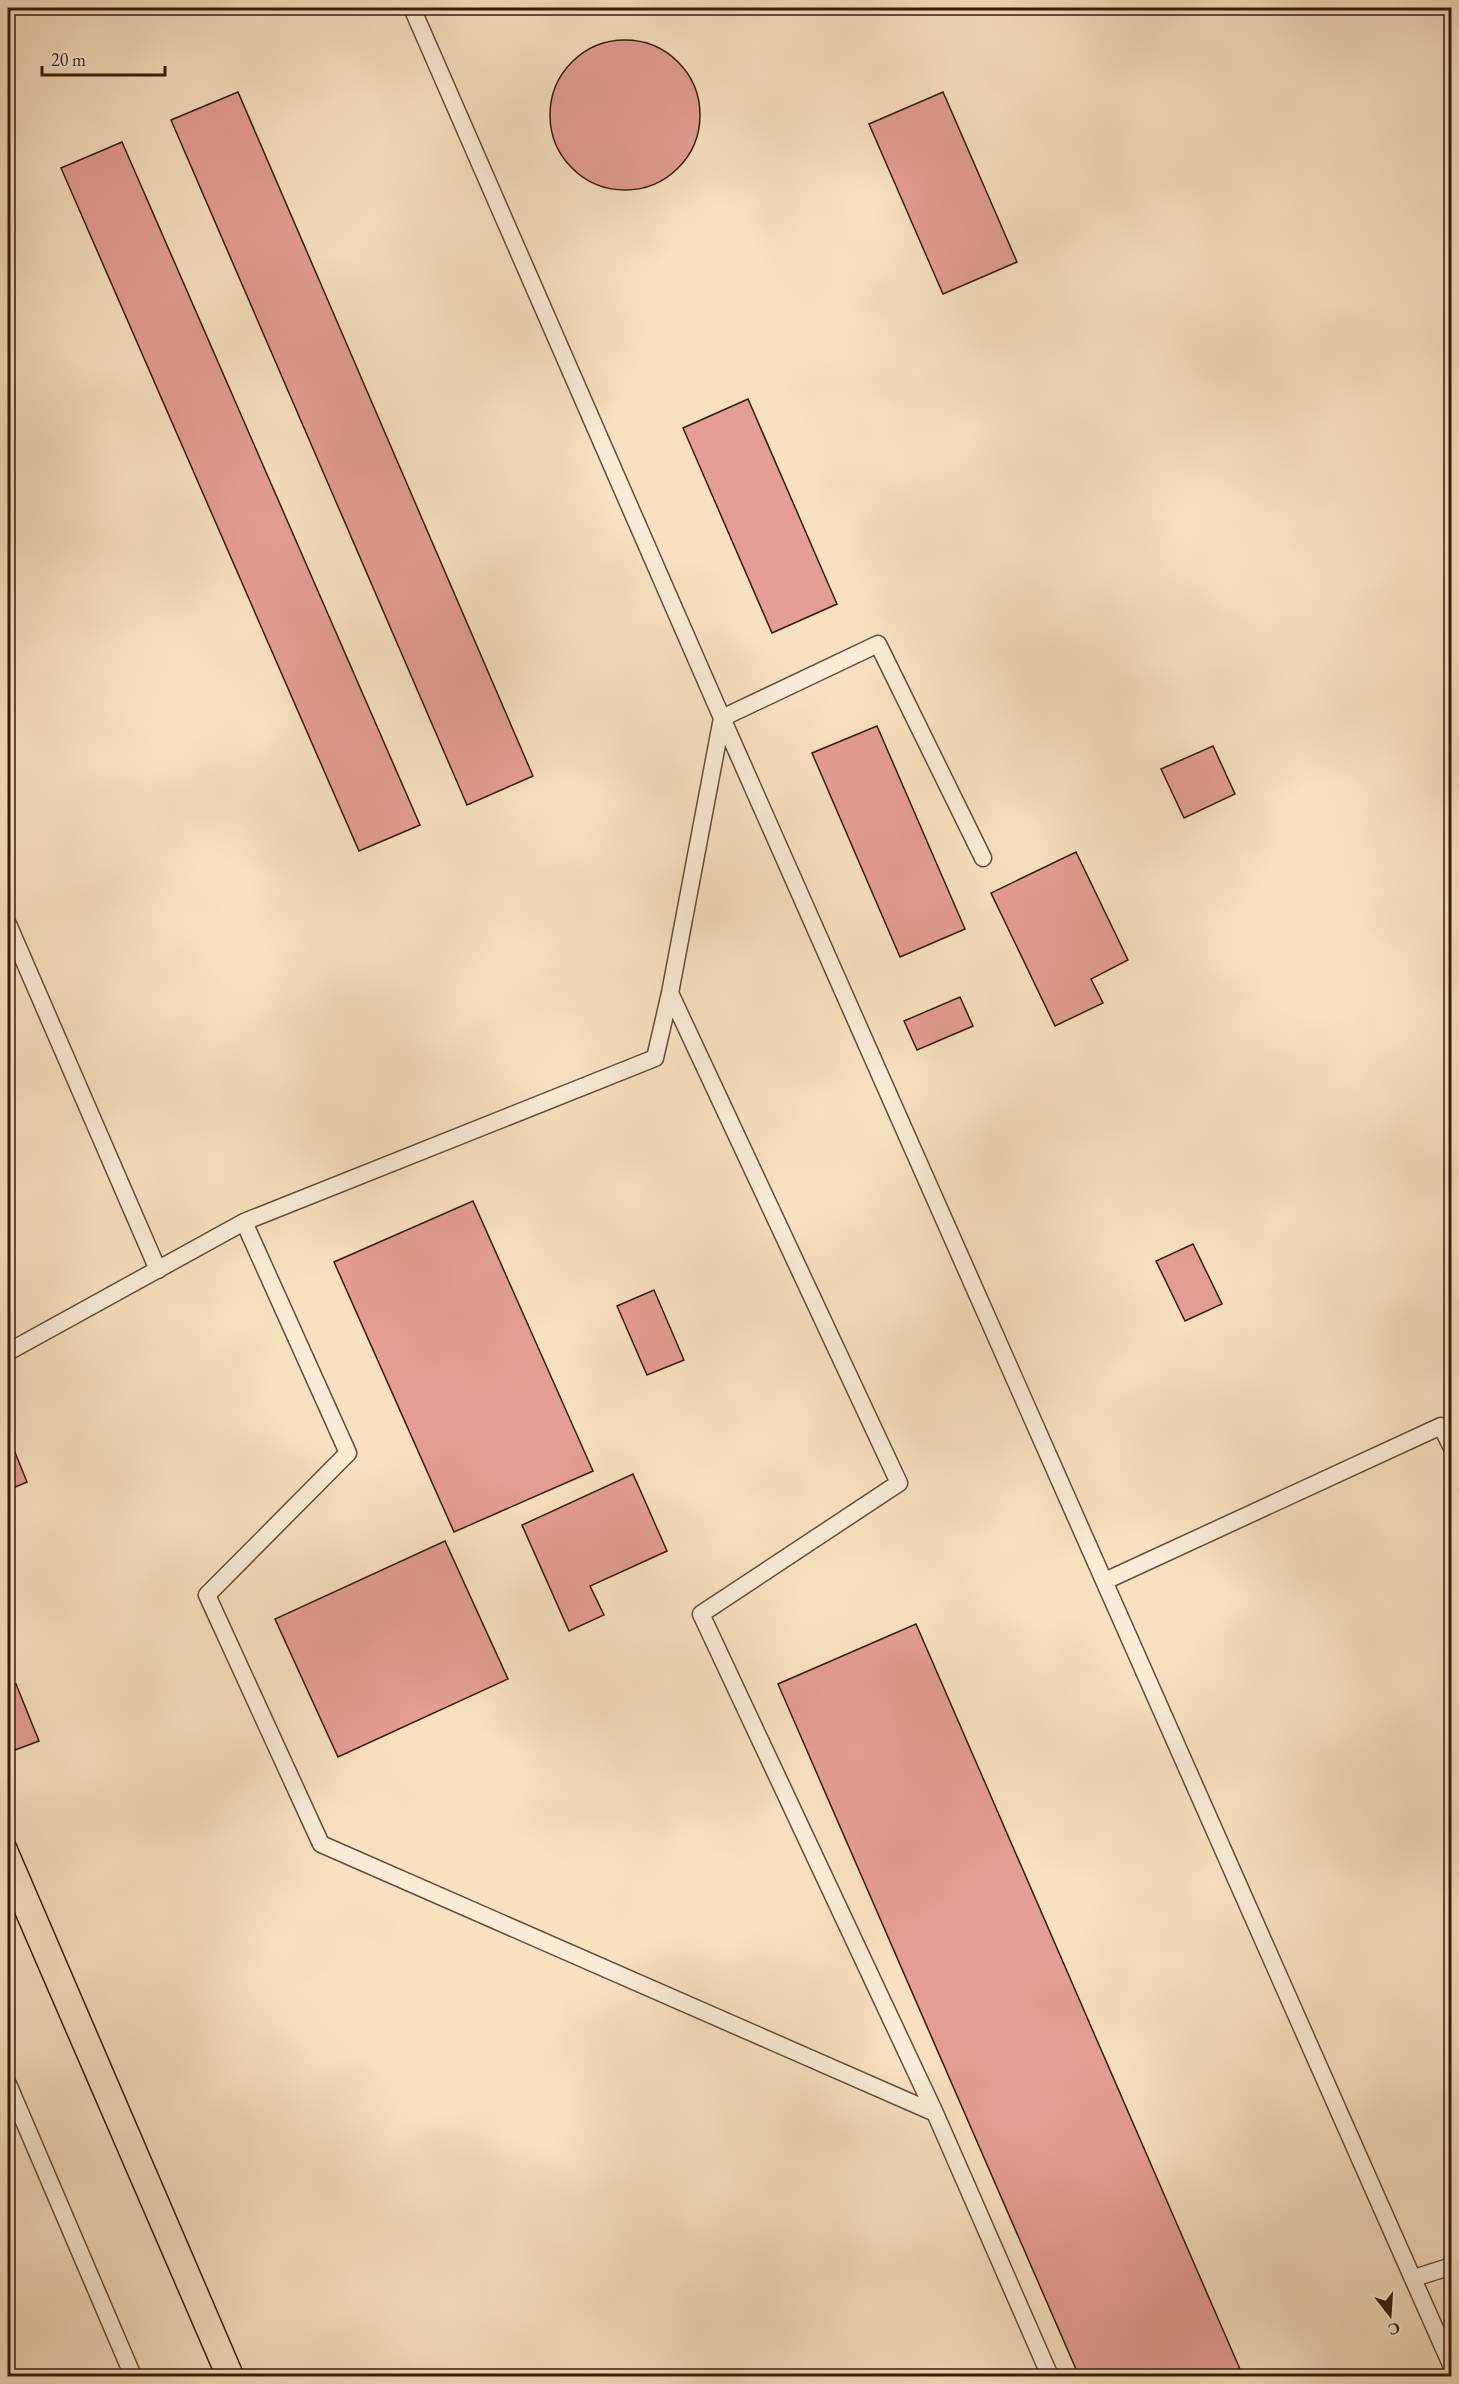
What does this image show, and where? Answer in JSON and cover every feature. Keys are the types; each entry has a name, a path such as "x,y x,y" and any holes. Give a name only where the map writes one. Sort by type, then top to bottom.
{"lane":[{"path":"412,8 722,718 1452,2367"},
{"path":"722,718 878,644 983,858"},
{"path":"8,1352 244,1222 654,1058 670,993 722,718"},
{"path":"8,924 158,1270"},
{"path":"670,993 899,1484 701,1614 935,2113 1050,2376"},
{"path":"244,1222 348,1452 207,1595 321,1844 935,2113"},
{"path":"1105,1581 1441,1426 1452,1448"},
{"path":"8,2084 133,2376"},
{"path":"1414,2278 1452,2265"}],"building":[{"path":"625,40 654,46 678,62 694,86 700,115 694,144 678,168 654,184 625,190 596,184 572,168 556,144 550,115 556,86 572,62 596,46"},
{"path":"238,92 533,776 467,805 171,120"},
{"path":"943,92 1017,262 943,294 869,124"},
{"path":"122,142 420,825 359,851 61,168"},
{"path":"748,399 837,604 772,633 683,428"},
{"path":"877,726 965,929 900,957 812,753"},
{"path":"1213,746 1235,794 1184,818 1161,769"},
{"path":"1076,852 1128,960 1091,979 1103,1003 1055,1026 991,893"},
{"path":"960,997 973,1026 917,1050 904,1021"},
{"path":"473,1201 593,1471 454,1532 334,1262"},
{"path":"1193,1244 1222,1304 1185,1321 1156,1261"},
{"path":"654,1290 684,1360 647,1375 617,1306"},
{"path":"8,1435 27,1482 8,1490"},
{"path":"633,1474 667,1551 590,1586 604,1615 569,1631 522,1525"},
{"path":"445,1541 508,1679 338,1757 275,1619"},
{"path":"916,1624 1243,2376 1079,2376 778,1684"},
{"path":"16,1684 39,1741 15,1750 8,1730 8,1687"}],"tram line":[{"path":"8,1825 245,2376"},
{"path":"8,1898 215,2376"}]}
